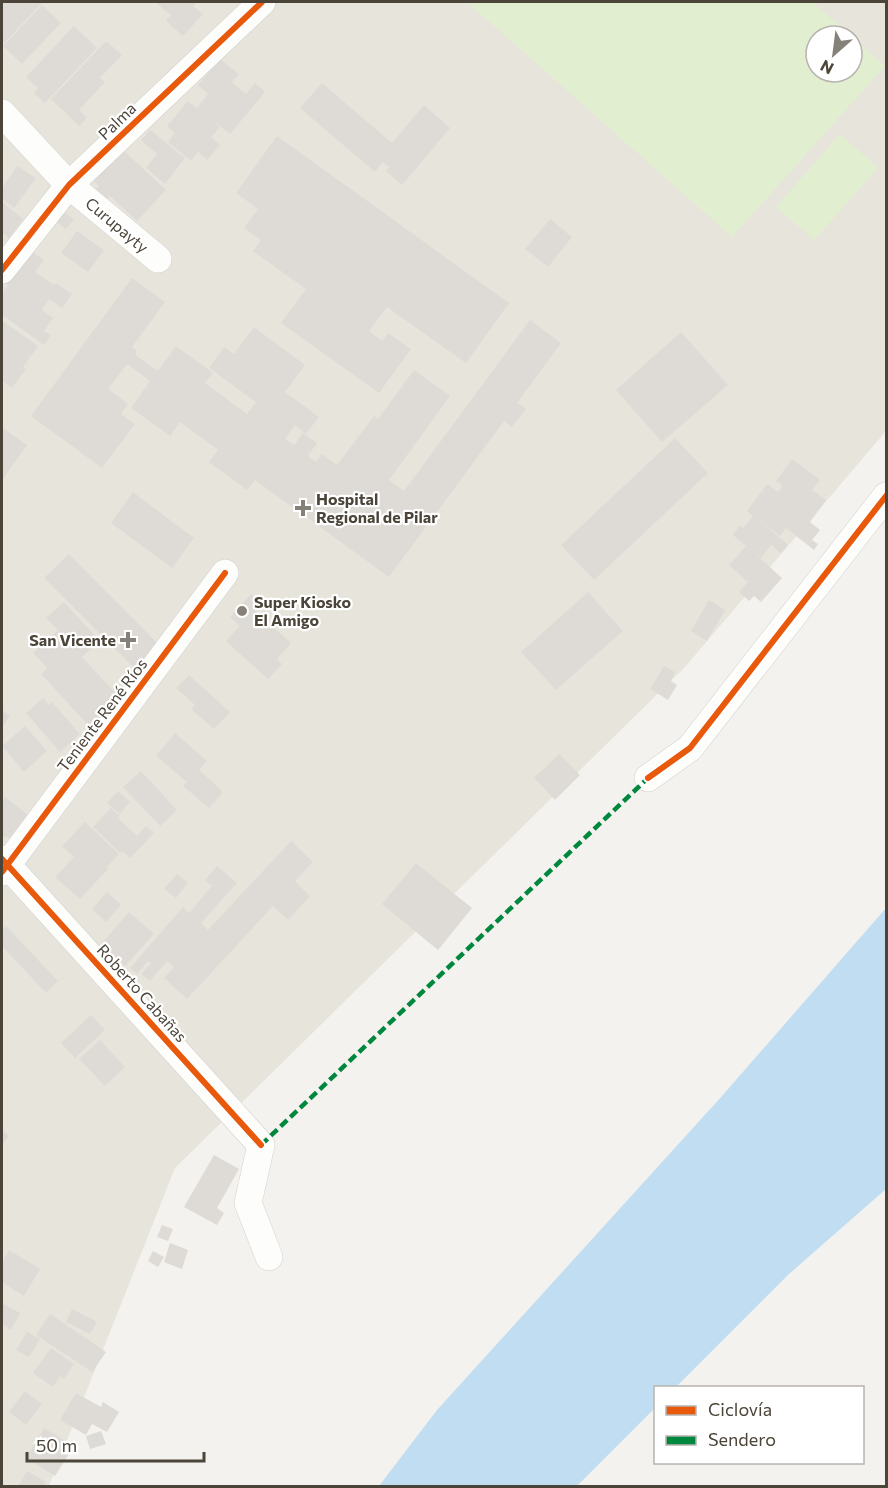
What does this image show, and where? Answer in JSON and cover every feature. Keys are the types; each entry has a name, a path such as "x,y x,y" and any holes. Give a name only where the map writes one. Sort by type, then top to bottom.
{"street":[{"name":"Palma","path":"2,270 69,185 262,2"},
{"name":"Curupayty","path":"2,113 69,185 158,259"},
{"path":"648,778 690,748 886,496"},
{"name":"Teniente René Ríos","path":"3,866 225,573"},
{"name":"Roberto Cabañas","path":"3,866 261,1145 248,1203 269,1257"}],"shaded area":[{"path":"2,2 886,2 886,431 685,667 175,1168 49,1486 2,1486"}],"green space":[{"path":"467,2 812,2 837,24 804,24 804,84 864,84 864,48 885,66 732,237"},
{"path":"840,134 878,168 814,240 776,207"}],"water":[{"path":"886,908 886,1189 789,1274 677,1386 654,1386 654,1409 577,1486 379,1486 437,1410 722,1096"}],"building":[{"path":"2,2 43,2 3,44 2,42"},
{"path":"155,2 197,2 193,6 203,14 183,36 166,21 171,15"},
{"path":"42,5 61,23 22,64 3,46"},
{"path":"74,26 97,48 45,103 34,93 38,88 26,77"},
{"path":"106,41 122,55 100,78 105,82 79,110 87,118 79,126 51,99"},
{"path":"220,59 239,74 232,82 246,94 255,83 265,92 230,134 211,118 220,127 211,137 220,145 207,160 198,152 191,161 168,142 175,133 167,126 188,101 197,108 208,94 198,85"},
{"path":"322,83 392,143 424,105 450,128 402,185 386,171 389,167 383,162 375,172 300,108"},
{"path":"150,130 185,158 165,184 146,168 157,154 141,140"},
{"path":"277,136 509,303 466,363 387,307 369,331 382,341 388,333 411,349 379,393 281,323 306,289 253,251 261,240 244,228 258,209 236,193"},
{"path":"122,149 166,190 137,221 110,196 102,205 91,194 99,186 94,181"},
{"path":"17,166 36,178 14,208 2,199 2,188"},
{"path":"2,202 23,219 9,238 2,232"},
{"path":"62,211 74,219 66,229 55,221"},
{"path":"550,219 572,237 548,267 525,249"},
{"path":"77,231 104,250 88,272 61,253"},
{"path":"31,251 44,260 35,272 72,294 62,308 49,299 42,310 53,318 44,331 51,335 44,345 2,315 2,294 8,285 5,283 25,255"},
{"path":"132,278 165,302 132,347 137,351 135,355 158,371 176,346 213,373 205,383 247,414 256,402 209,368 224,347 234,354 254,327 305,365 285,392 319,417 306,434 295,425 285,439 294,445 303,433 317,443 308,456 316,462 322,454 337,465 374,416 378,419 414,370 450,396 389,480 404,491 530,320 561,343 517,403 526,409 512,427 504,421 389,577 255,480 247,490 209,462 218,450 180,422 170,436 131,408 150,381 127,364 108,389 128,404 121,414 135,424 102,468 31,416"},
{"path":"4,322 38,346 23,367 26,369 12,388 2,380 2,326"},
{"path":"681,332 728,385 662,442 616,390"},
{"path":"3,428 27,445 2,480 2,430"},
{"path":"675,438 708,473 594,580 561,545"},
{"path":"792,459 820,480 812,490 826,500 810,522 820,530 812,540 818,544 814,550 786,528 780,536 759,520 788,545 781,553 771,545 761,558 753,552 782,578 761,602 754,596 749,601 739,592 748,582 729,565 746,546 733,535 740,525 743,528 753,516 747,511 767,484 778,492 783,486 776,481"},
{"path":"133,492 194,538 172,568 111,523"},
{"path":"69,554 158,644 134,668 44,578"},
{"path":"588,592 623,631 556,690 521,652"},
{"path":"251,594 260,602 253,609 291,643 277,659 282,664 268,679 226,641 240,626 230,617"},
{"path":"709,600 725,610 707,641 691,631"},
{"path":"64,602 100,641 82,657 122,700 91,728 41,674 47,668 33,653 58,630 46,618"},
{"path":"664,666 675,672 671,681 677,685 668,700 650,689"},
{"path":"189,675 230,712 214,729 191,709 195,705 176,688"},
{"path":"43,698 49,705 52,702 80,734 60,752 26,713"},
{"path":"2,710 10,716 2,727"},
{"path":"25,726 47,751 24,772 2,746"},
{"path":"175,733 207,761 199,770 223,792 209,808 183,786 187,782 156,756"},
{"path":"559,754 580,775 555,800 534,778"},
{"path":"141,771 177,810 160,826 123,787"},
{"path":"118,791 130,802 120,814 107,803"},
{"path":"5,797 32,818 16,838 2,836 2,802"},
{"path":"111,808 137,836 146,826 154,833 130,858 122,851 120,853 93,827"},
{"path":"85,822 119,854 80,899 55,877 74,857 62,846"},
{"path":"291,841 313,862 295,881 310,896 288,920 273,906 187,999 164,978 174,967 167,961 150,981 141,974 151,963 148,961 137,974 130,968 183,907 189,913 212,886 205,880 217,866 237,883 201,923 208,930"},
{"path":"416,863 472,908 438,950 382,904"},
{"path":"177,874 188,883 176,898 164,889"},
{"path":"107,892 121,905 106,922 92,909"},
{"path":"129,912 154,934 125,966 101,944"},
{"path":"6,926 58,981 46,993 2,946 2,931"},
{"path":"91,1015 105,1030 75,1058 61,1043"},
{"path":"100,1040 125,1067 105,1086 79,1059"},
{"path":"2,1130 9,1136 2,1145"},
{"path":"214,1155 239,1169 217,1208 224,1213 217,1225 184,1207"},
{"path":"162,1225 173,1229 168,1241 157,1237"},
{"path":"170,1243 188,1250 182,1269 164,1262"},
{"path":"9,1250 40,1269 24,1296 2,1282 2,1263"},
{"path":"153,1251 164,1257 158,1267 148,1261"},
{"path":"2,1303 20,1313 11,1330 2,1324"},
{"path":"72,1309 97,1322 90,1334 66,1322"},
{"path":"50,1314 106,1352 92,1372 36,1335"},
{"path":"27,1332 40,1339 29,1357 16,1350"},
{"path":"51,1348 74,1364 64,1379 60,1376 53,1387 33,1373"},
{"path":"25,1391 42,1404 26,1425 9,1412"},
{"path":"76,1393 101,1407 103,1402 119,1412 107,1432 92,1424 86,1435 60,1420"},
{"path":"44,1428 74,1446 55,1476 26,1458"},
{"path":"101,1431 106,1444 90,1449 86,1436"},
{"path":"27,1471 46,1482 43,1486 18,1486"}],"marked path":[{"path":"261,1145 648,778"}],"cycle path":[{"path":"2,270 69,185 262,2"},
{"path":"648,778 690,748 886,496"},
{"path":"2,872 225,573"},
{"path":"2,859 261,1145"}],"place":[{"name":"Hospital Regional de Pilar","path":"303,508"},
{"name":"Super Kiosko El Amigo","path":"242,611"},
{"name":"San Vicente","path":"128,640"}]}
